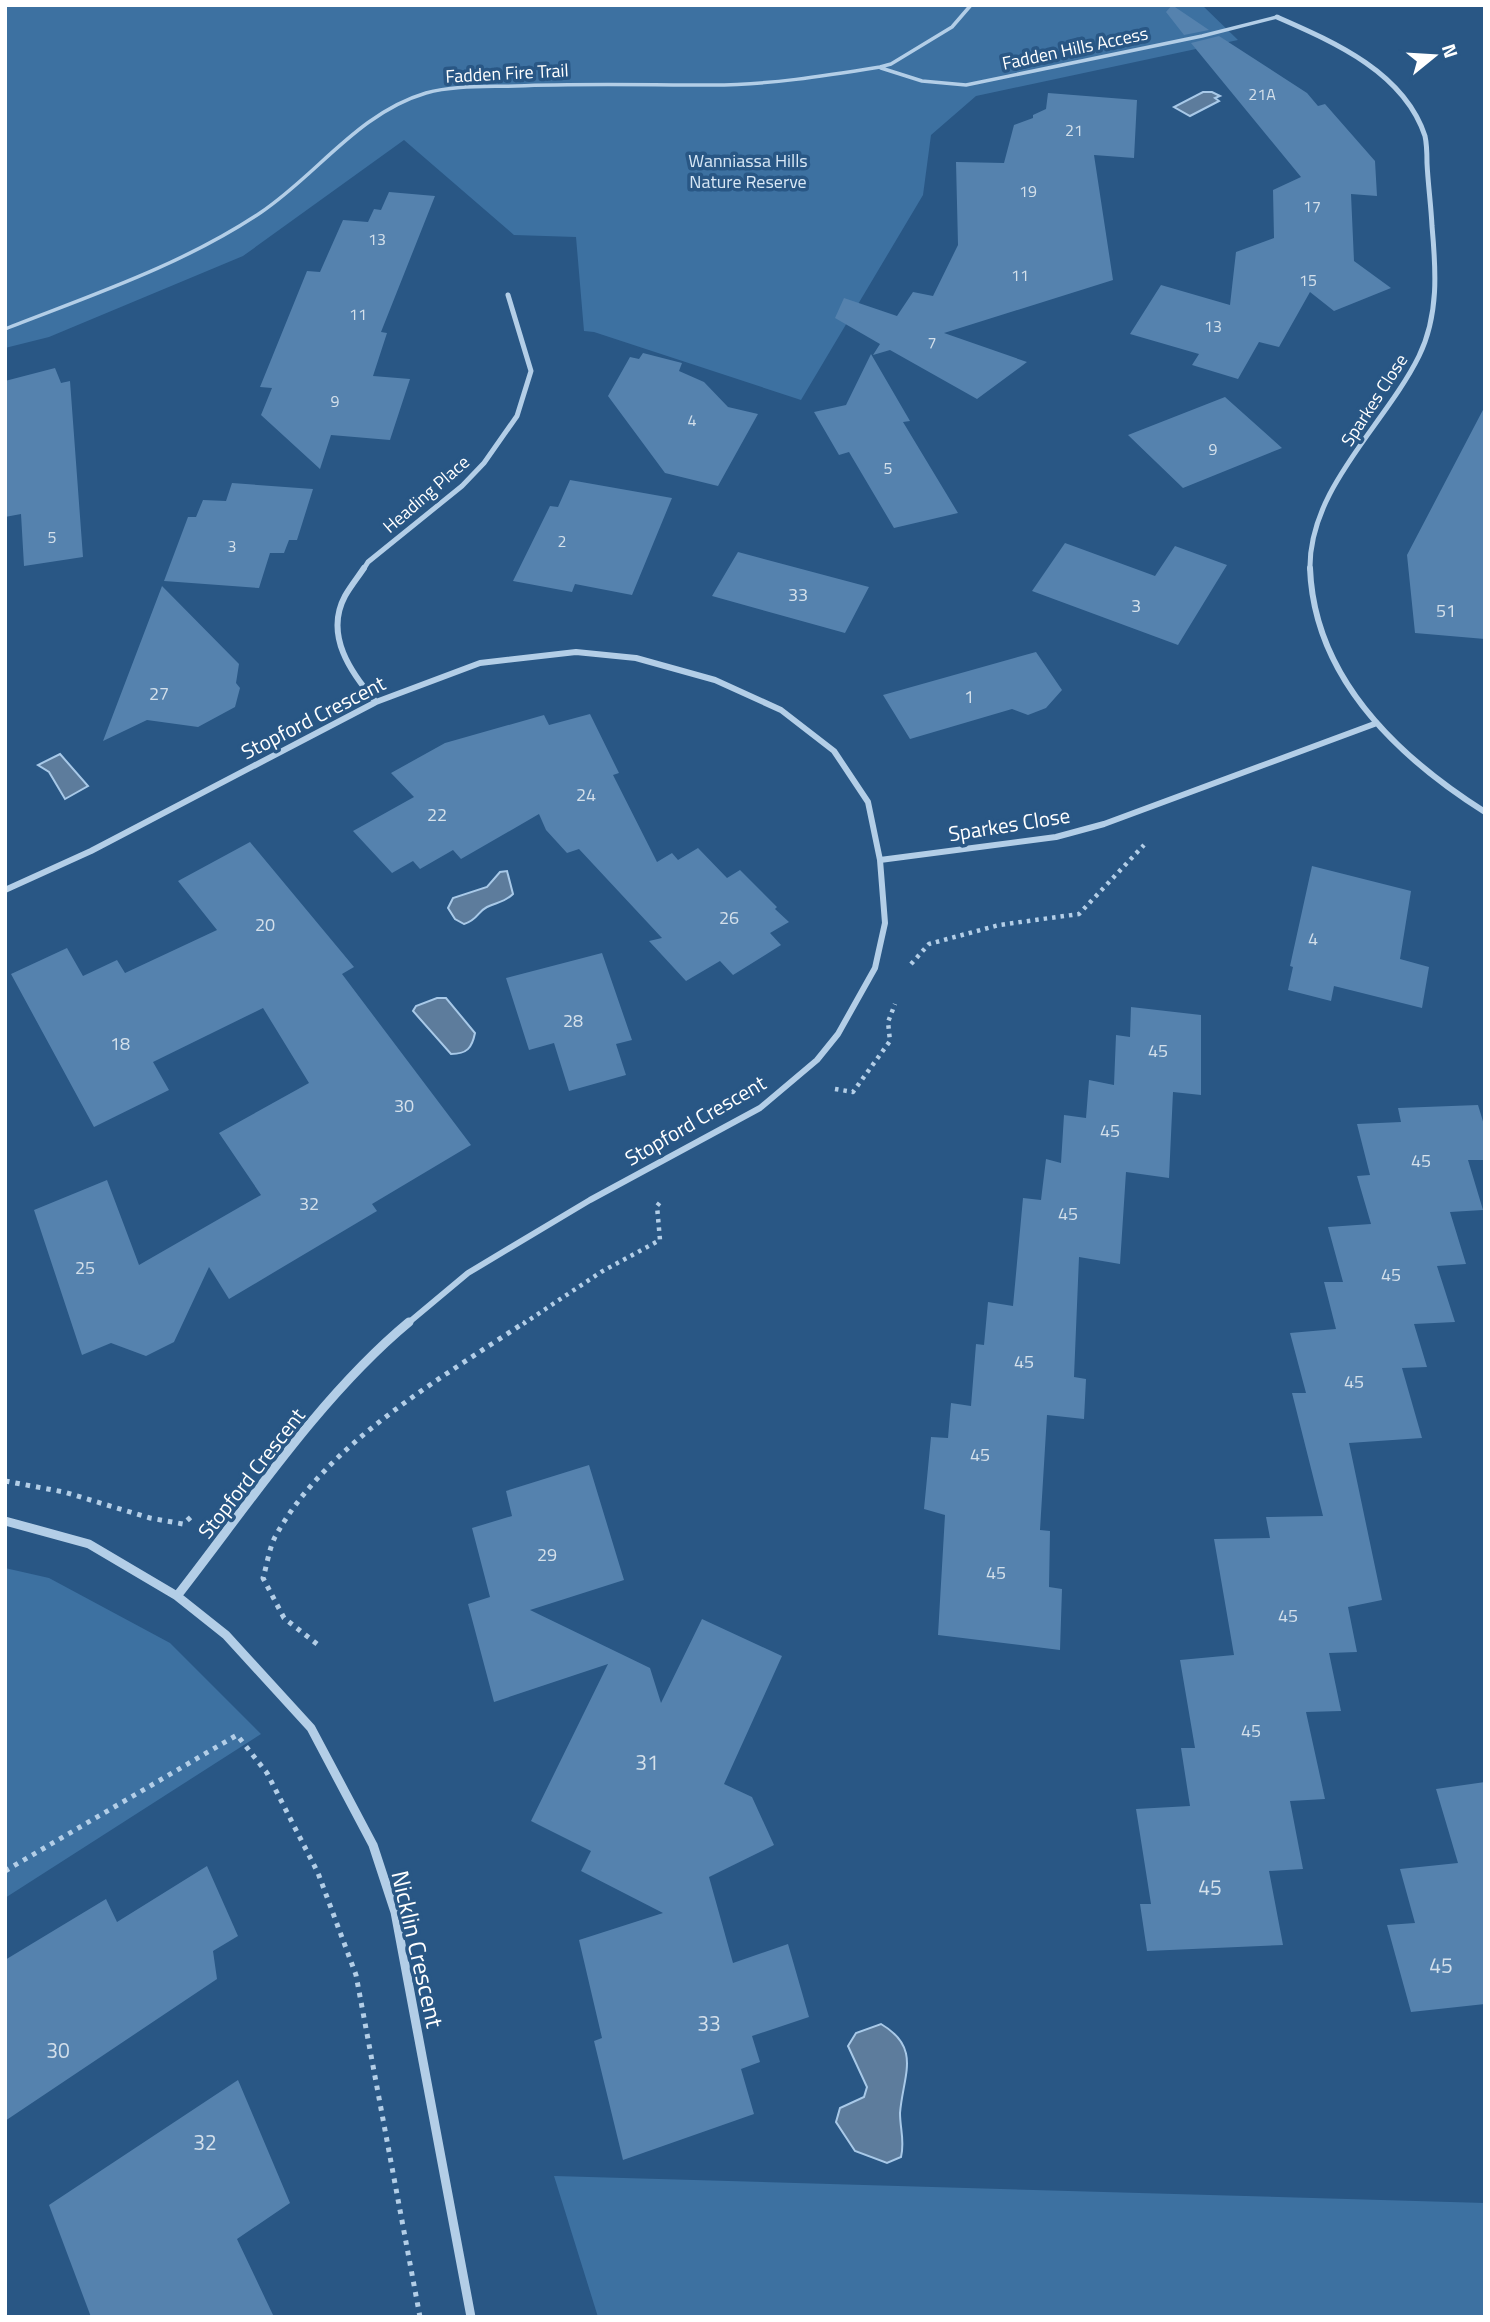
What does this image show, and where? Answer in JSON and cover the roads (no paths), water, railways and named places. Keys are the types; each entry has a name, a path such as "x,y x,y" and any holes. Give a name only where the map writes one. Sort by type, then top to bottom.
{"street":[{"name":"Sparkes Close","path":"1277,18 1355,55 1376,70 1407,102 1425,137 1437,273 1434,314 1419,356 1321,508 1309,559 1308,586 1322,640 1335,668 1399,748 1456,796 1485,812"},
{"name":"Heading Place","path":"376,702 341,654 339,616 344,598 368,562 462,486 484,463 517,416 531,371 508,295"},
{"name":"Stopford Crescent","path":"5,890 91,851 376,702 480,663 576,652 636,658 715,680 781,710 834,751 868,802 880,860 885,923 875,968 838,1034 817,1060 761,1108 590,1200 468,1273 386,1340 316,1419 177,1596"},
{"name":"Sparkes Close","path":"880,860 1056,837 1104,824 1377,723"},
{"name":"Nicklin Crescent","path":"5,1521 89,1544 177,1596 226,1635 311,1728 373,1845 395,1912 471,2317"}],"lane":[{"name":"Fadden Fire Trail","path":"5,329 156,270 216,241 263,211 365,124 388,109 427,93 475,87 579,83 715,85 797,80 880,67 891,64 952,27 971,5"},
{"name":"Fadden Hills Access","path":"880,67 904,79 936,85 966,85 1277,18"}],"park label":[{"name":"Wanniassa Hills Nature Reserve","path":"748,170"}]}
